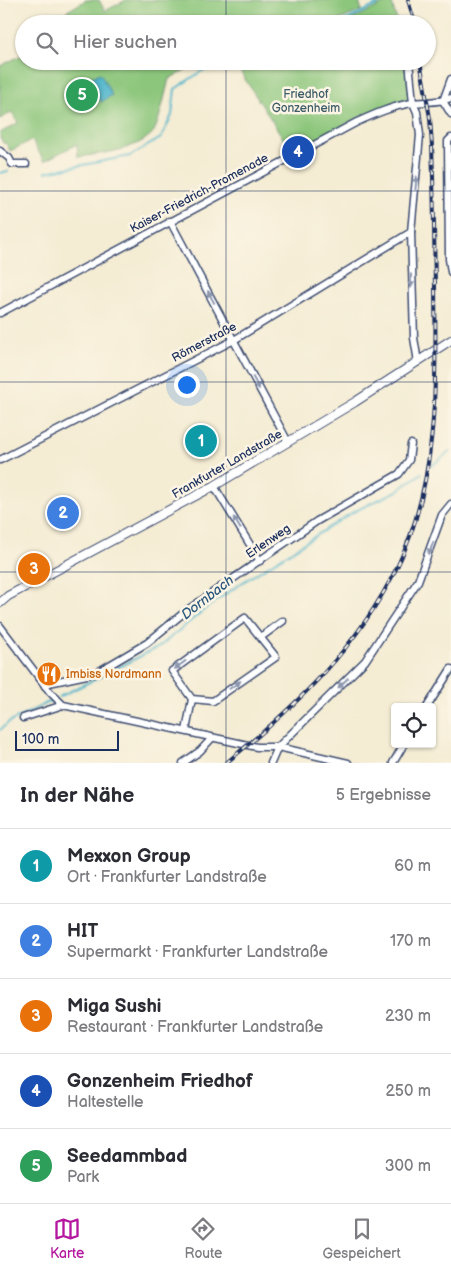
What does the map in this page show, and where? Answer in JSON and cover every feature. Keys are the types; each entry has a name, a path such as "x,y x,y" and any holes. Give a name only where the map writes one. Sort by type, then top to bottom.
{"street":[{"path":"409,70 413,102 418,112 420,135 411,232 412,310 418,362"},
{"path":"451,79 443,101 451,114"},
{"name":"Kaiser-Friedrich-Promenade","path":"0,313 357,122 413,102 443,101 451,98"},
{"path":"451,138 448,141 449,259 451,272"},
{"path":"0,151 9,158 12,164 26,164"},
{"path":"170,221 288,442"},
{"name":"Römerstraße","path":"0,460 234,340 411,232"},
{"name":"Frankfurter Landstraße","path":"0,603 4,597 214,486 355,402 451,340"},
{"name":"Erlenweg","path":"45,686 49,683 96,673 147,643 186,611 317,521 399,474 409,460 411,444"},
{"path":"214,486 260,561"},
{"path":"271,763 278,747 366,661 418,581 442,515 451,504"},
{"path":"186,731 192,699 172,671 246,618 276,657 213,701 192,699"},
{"path":"261,637 283,621"},
{"path":"0,626 45,686 61,704"},
{"path":"0,632 9,638"},
{"path":"429,703 451,668"},
{"path":"23,718 61,704 212,738 257,747 278,747 348,763"},
{"path":"184,763 200,751 212,738"},
{"path":"393,763 402,748"}],"green space":[{"path":"86,0 99,0 105,11 126,0 358,0 362,10 351,15 60,15"},
{"path":"391,0 395,15 361,15"},
{"path":"15,58 15,70 185,70 169,79 156,127 148,137 139,143 119,150 78,157 77,144 44,161 32,140 10,151 0,137 0,133 18,123 12,112 0,119 0,66"},
{"name":"Friedhof Gonzenheim","path":"239,70 408,70 412,99 371,112 292,152"}],"water":[{"path":"100,73 112,95 101,102 89,79"}],"waterway":[{"path":"357,15 386,0"},
{"path":"46,172 130,156 161,138 172,115 175,89 206,70"},
{"path":"0,173 8,171"},
{"name":"Dornbach","path":"431,466 451,451"},
{"name":"Dornbach","path":"59,697 159,647 205,609 240,584 353,512 397,491 422,473"},
{"name":"Dornbach","path":"0,730 8,723 55,699"}],"railway":[{"path":"408,0 412,15"},
{"path":"226,763 301,697 323,674 364,623 398,565 411,532 421,498 428,464 435,392 432,146 430,118 422,70"}],"place":[{"name":"Seedammbad","path":"82,95"},
{"name":"Gonzenheim Friedhof","path":"298,152"},
{"name":"Mexxon Group","path":"201,441"},
{"name":"HIT","path":"63,513"},
{"name":"Miga Sushi","path":"34,569"},
{"name":"Imbiss Nordmann","path":"49,674"}]}
